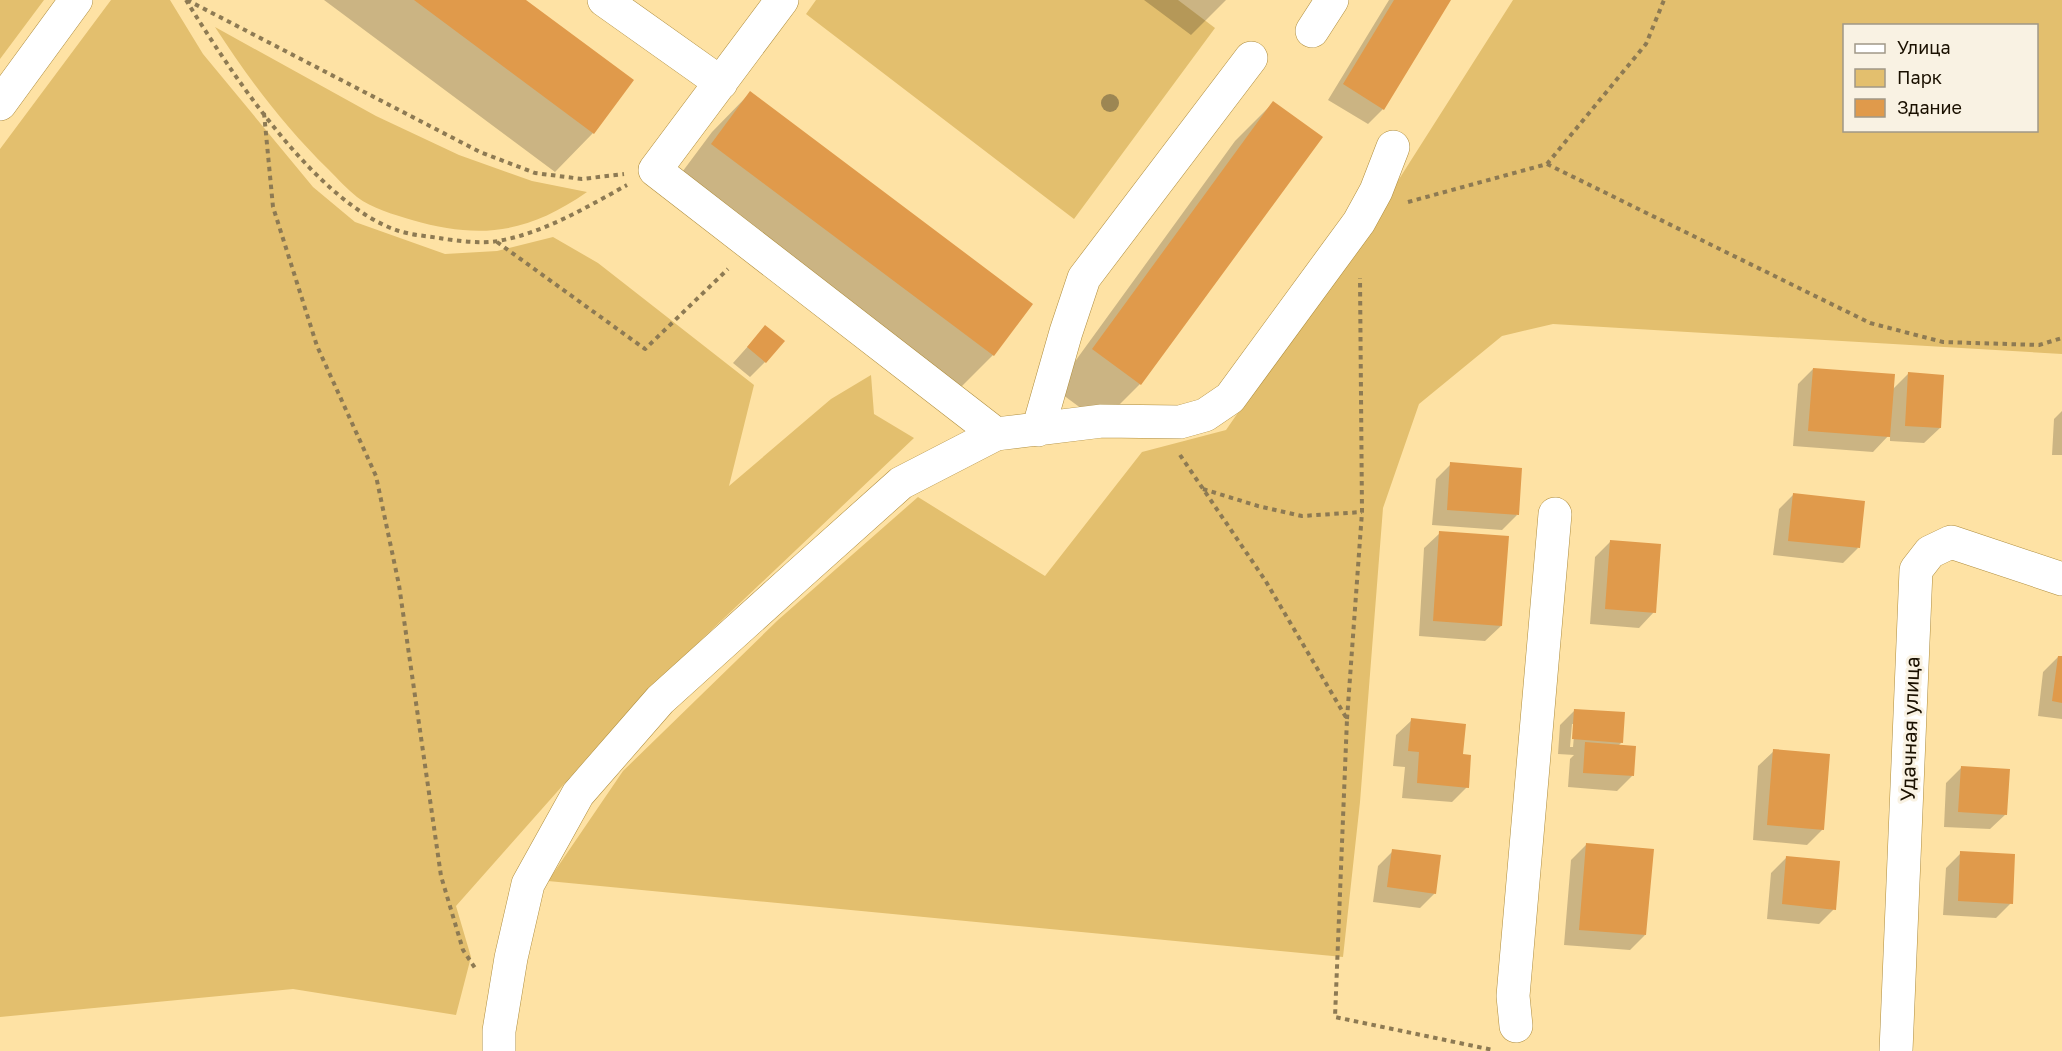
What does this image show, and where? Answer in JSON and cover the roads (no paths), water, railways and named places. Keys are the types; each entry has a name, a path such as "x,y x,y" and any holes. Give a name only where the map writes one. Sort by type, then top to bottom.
{"street":[{"path":"0,104 76,0"},
{"path":"604,0 721,83"},
{"path":"782,0 655,170 996,434"},
{"path":"1312,31 1332,0"},
{"path":"1038,430 1084,278 1251,58"},
{"path":"499,1051 511,958 528,884 578,794 660,700 901,483 996,434 1102,421 1180,422 1205,415 1230,398 1359,222 1376,191 1393,147"},
{"path":"1507,1039 1513,996 1555,514"},
{"name":"Удачная улица","path":"1896,1051 1916,570 1930,552 1951,542 2062,579"}]}
